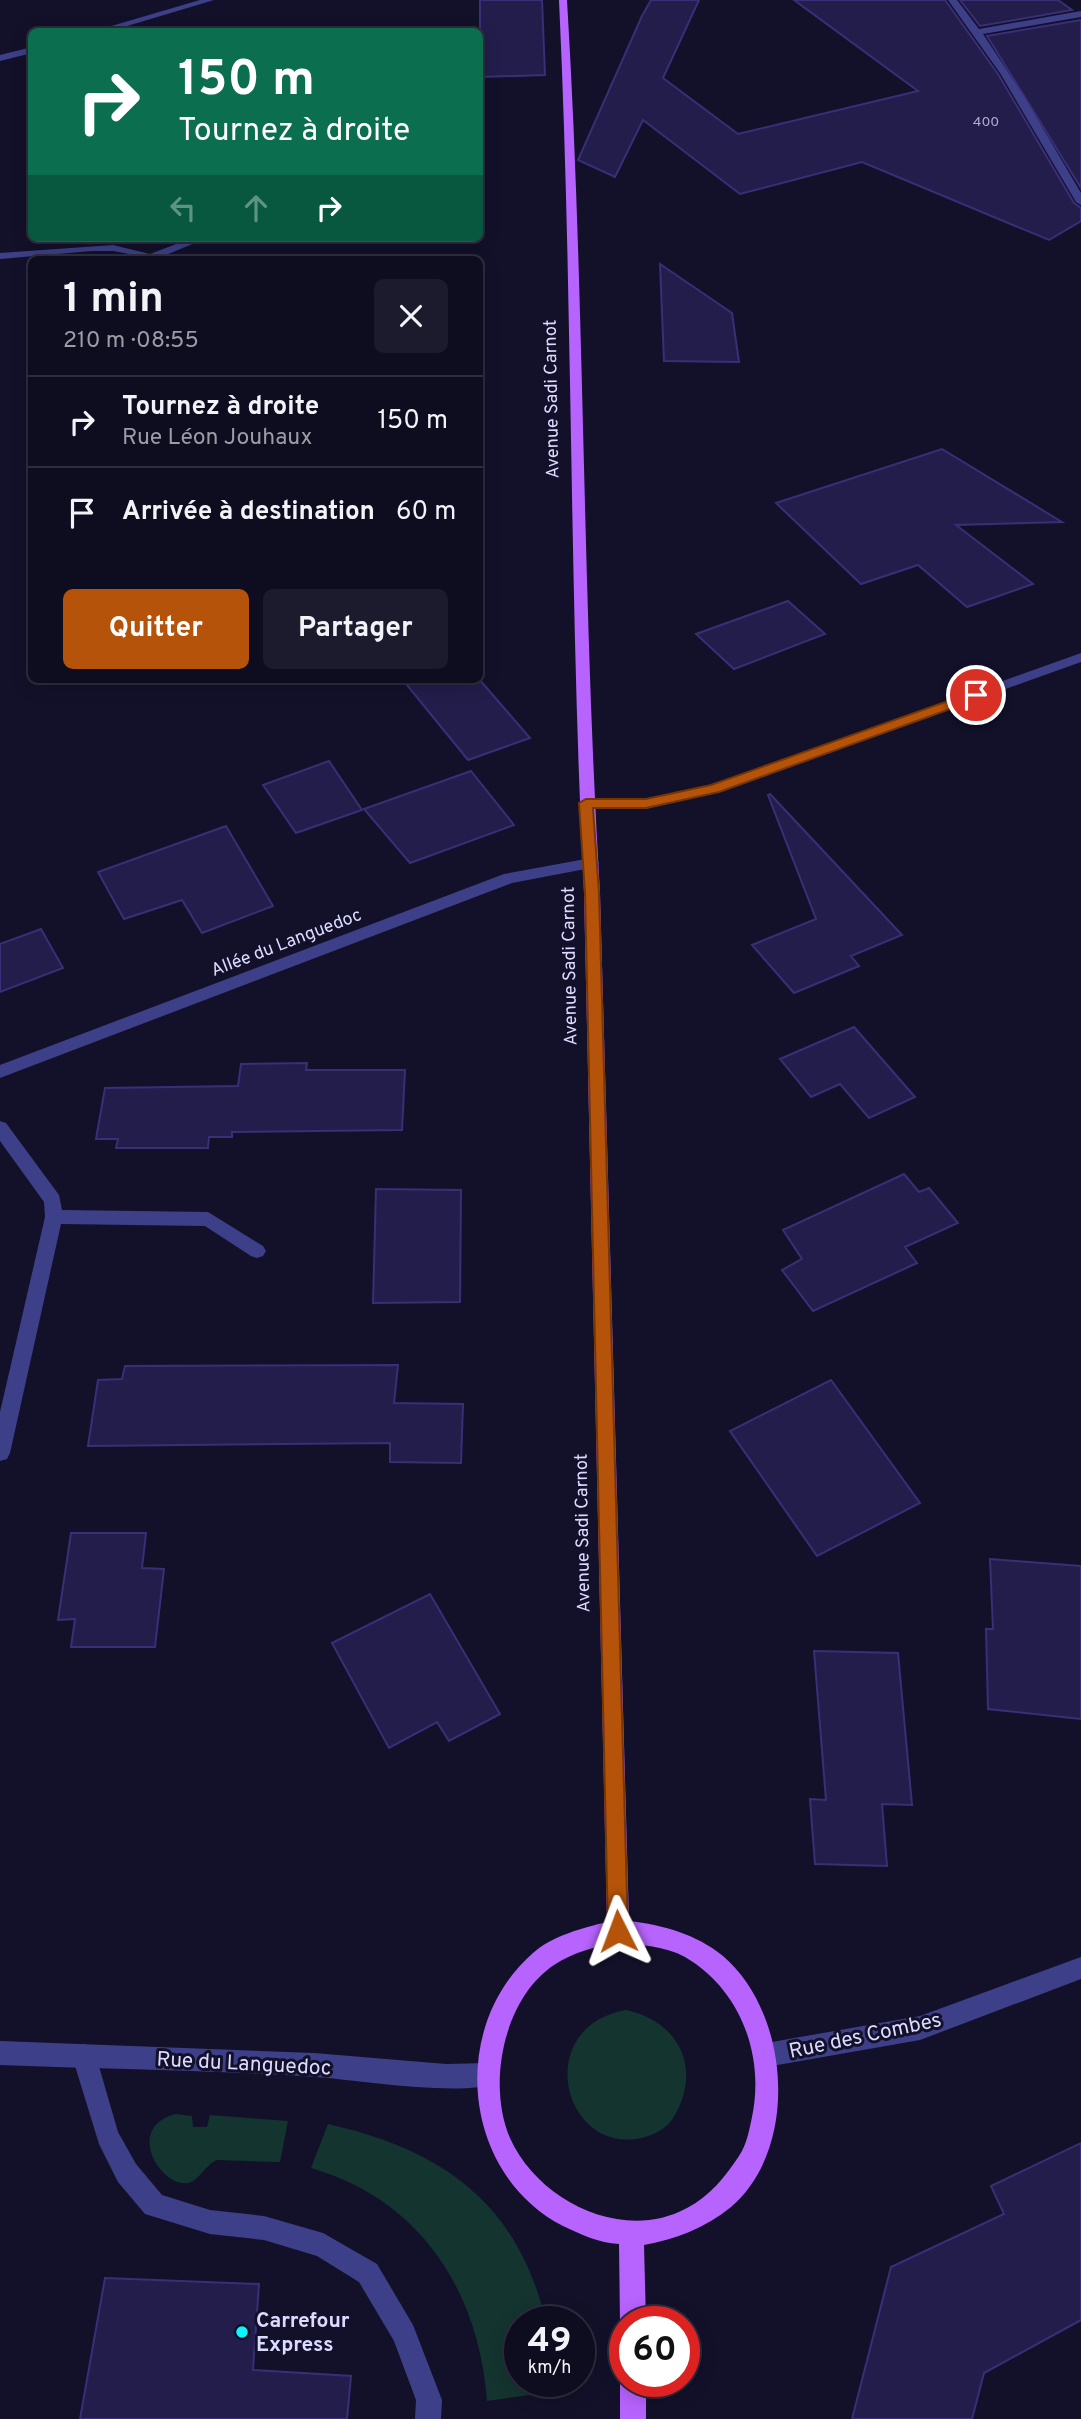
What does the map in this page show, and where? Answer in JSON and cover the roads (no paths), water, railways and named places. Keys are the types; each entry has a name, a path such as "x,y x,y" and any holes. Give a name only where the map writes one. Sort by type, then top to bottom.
{"main road":[{"name":"Avenue Sadi Carnot","path":"563,0 571,149 577,538 586,803 591,863 618,1931"},
{"path":"618,1931 658,1935 695,1950 727,1977 752,2013 766,2054 768,2107 754,2157 723,2197 681,2225 631,2235 586,2226 545,2203 513,2167 493,2123 488,2076 494,2030 514,1992 542,1959 578,1940 618,1931"},
{"path":"631,2235 633,2306"},
{"path":"633,2397 633,2419"}],"street":[{"path":"107,28 165,8 210,0"},
{"path":"952,0 979,32 1011,82 1081,202"},
{"path":"979,32 1081,14"},
{"path":"0,58 28,51"},
{"path":"154,256 191,242"},
{"path":"0,256 103,248 146,256"},
{"path":"586,803 646,804 714,789 1081,657"},
{"name":"Allée du Languedoc","path":"0,1072 509,878 591,863"},
{"path":"0,1128 53,1200 54,1217 0,1453"},
{"path":"54,1217 208,1219 257,1251"},
{"name":"Rue des Combes","path":"766,2054 920,2028 1081,1968"},
{"name":"Rue du Languedoc","path":"0,2053 314,2065 446,2076 488,2076"},
{"path":"84,2056 107,2137 127,2173 154,2205 210,2222 264,2228 323,2245 368,2273 404,2334 429,2400 428,2419"}],"place":[{"name":"Carrefour Express","path":"242,2332"}]}
